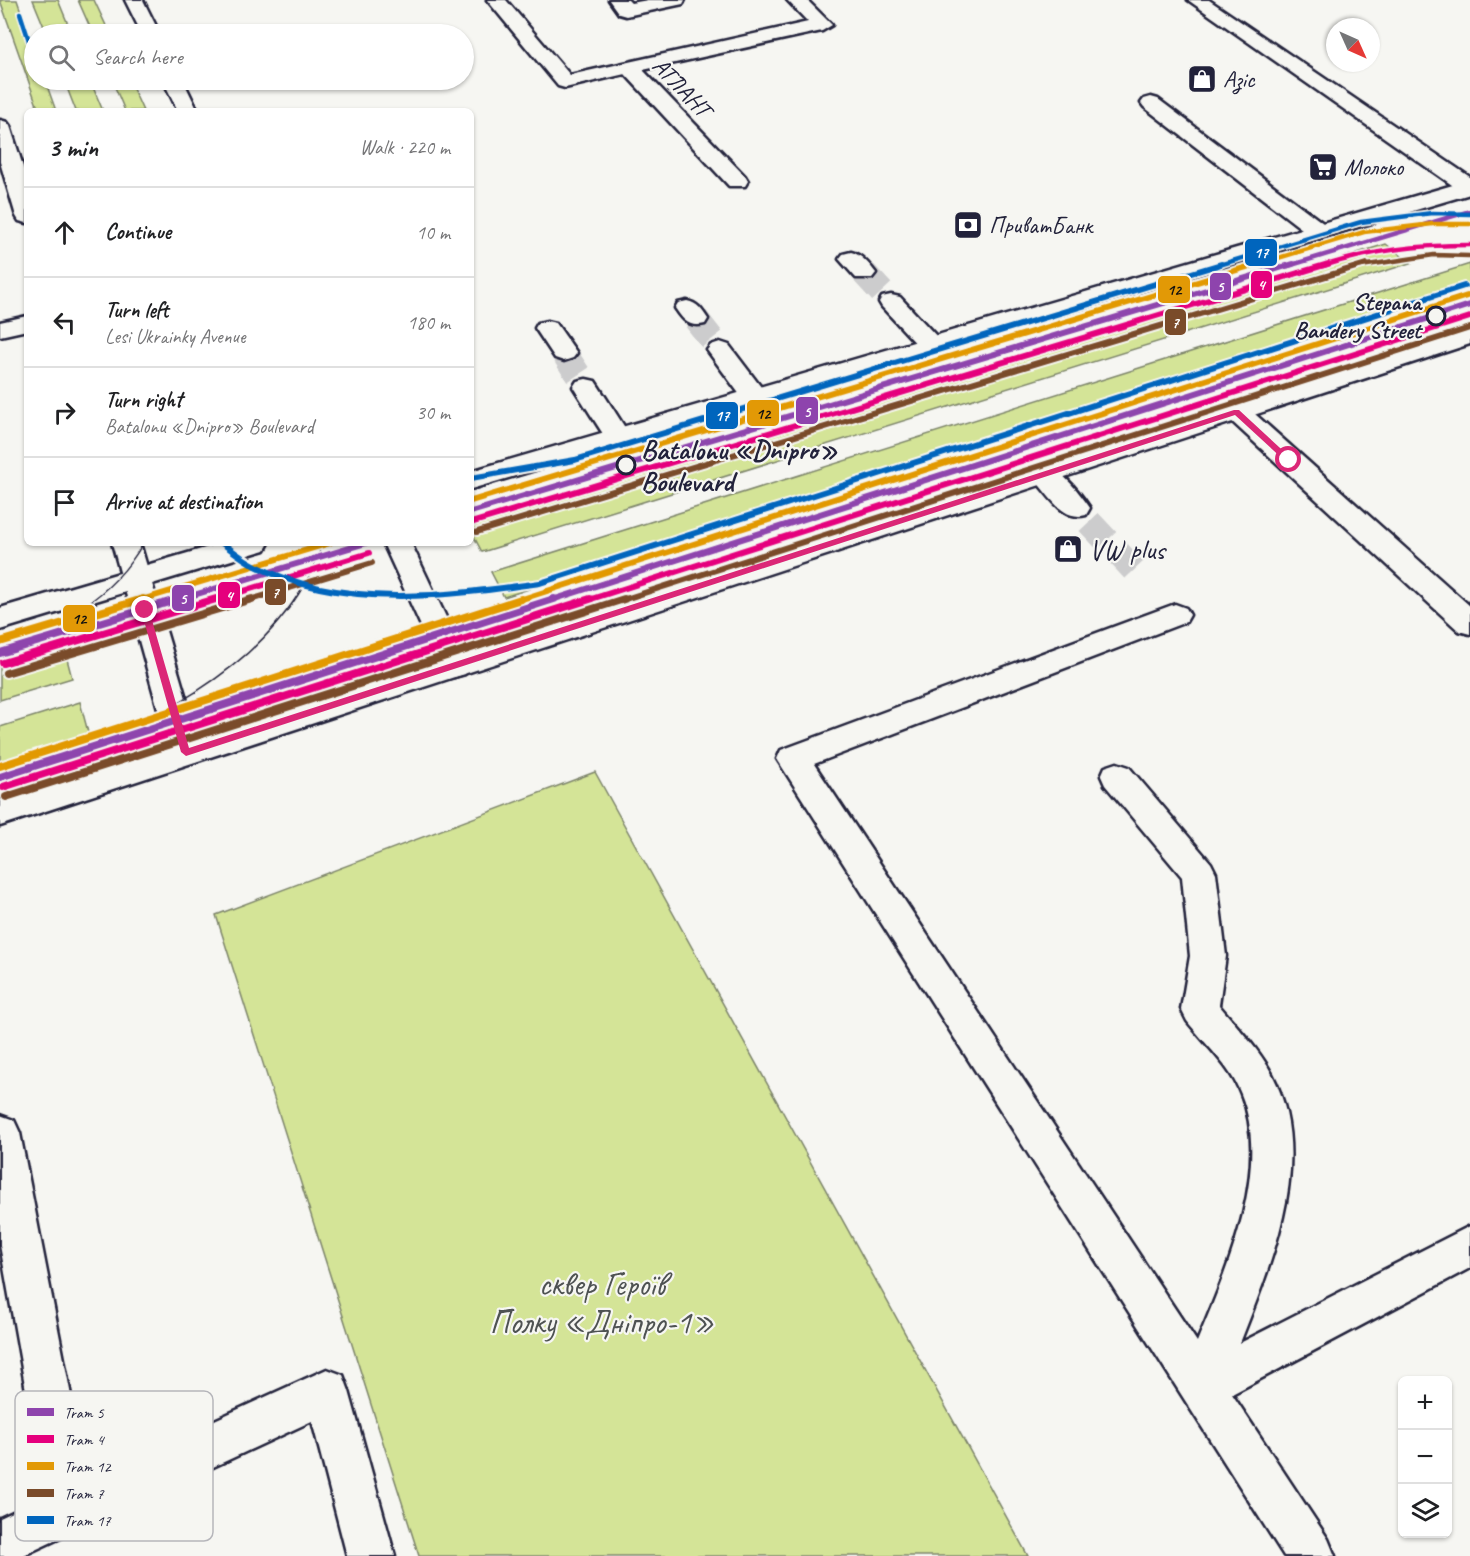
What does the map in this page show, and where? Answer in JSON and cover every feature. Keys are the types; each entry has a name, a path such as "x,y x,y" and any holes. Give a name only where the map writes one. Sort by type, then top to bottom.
{"main road":[{"path":"134,0 146,24"},
{"name":"АТЛАНТ","path":"496,0 565,82 634,73 822,25 796,0"},
{"path":"618,0 626,10 676,0"},
{"path":"1197,0 1470,187"},
{"name":"АТЛАНТ","path":"634,73 644,84 652,92 660,100 667,108 675,116 683,124 690,132 698,141 706,149 737,181 712,156 704,147 696,138 672,112 634,73"},
{"path":"178,90 187,108"},
{"path":"1151,103 1319,231"},
{"path":"0,126 24,206"},
{"path":"474,479 1470,187"},
{"path":"891,302 931,345"},
{"path":"0,329 24,324"},
{"path":"547,328 564,353"},
{"path":"0,813 1470,336"},
{"path":"720,350 755,397"},
{"path":"586,387 618,437"},
{"path":"1236,412 1470,623"},
{"path":"1045,474 1076,508"},
{"path":"127,546 186,752"},
{"path":"0,619 245,546"},
{"path":"398,546 454,666"},
{"path":"1175,615 793,759 1311,1556"},
{"path":"1117,776 1199,873 1208,956 1200,1010 1258,1087 1273,1131 1262,1220 1200,1387"},
{"path":"0,1133 48,1391"},
{"path":"1200,1387 1470,1246"},
{"path":"213,1444 327,1391 372,1556"},
{"path":"0,1542 15,1535"}],"green space":[{"path":"0,0 17,0 25,24 24,68"},
{"path":"33,0 58,0 68,24 43,24"},
{"path":"78,0 94,0 105,24 89,24"},
{"path":"32,90 49,90 55,108 38,108"},
{"path":"68,90 94,90 102,108 75,108"},
{"path":"116,90 134,90 142,108 124,108"},
{"path":"1386,244 1411,263 482,552 474,537 474,523"},
{"path":"1470,264 1470,286 504,597 491,572"},
{"path":"63,644 72,678 0,700 0,663"},
{"path":"80,702 89,736 0,764 0,727"},
{"name":"сквер Героїв Полку «Дніпро-1»","path":"595,772 1028,1556 419,1556 216,915"}],"tunnel":[{"path":"864,273 891,302"},
{"path":"696,319 720,350"},
{"path":"564,353 586,387"},
{"path":"1089,522 1136,572"}],"tram line":[{"name":"17","path":"20,13 24,25"},
{"name":"5","path":"474,511 1470,211"},
{"name":"17","path":"474,478 500,475 575,460 1361,222 1432,213 1470,214"},
{"name":"12","path":"474,500 1364,232 1433,224 1470,224"},
{"name":"4","path":"474,522 1369,252 1433,245 1470,245"},
{"name":"7","path":"477,532 1371,263 1434,255 1469,256"},
{"name":"17","path":"226,546 255,565 292,581 332,590 375,595 418,595 460,593 540,583 1464,286"},
{"name":"12","path":"0,766 1467,296"},
{"name":"5","path":"0,777 1470,305"},
{"name":"4","path":"3,787 1470,317"},
{"name":"7","path":"6,797 1470,328"},
{"path":"0,650 62,620 99,595 130,563 141,546"},
{"name":"12","path":"0,642 320,546"},
{"path":"58,759 128,729 163,711 196,692 227,670 256,645 282,617 307,580 322,546"},
{"name":"5","path":"0,653 356,546"},
{"name":"4","path":"3,663 369,553"},
{"name":"7","path":"6,673 372,563"}],"place":[{"name":"Азіс","path":"1202,79"},
{"name":"Молоко","path":"1323,167"},
{"name":"ПриватБанк","path":"968,225"},
{"name":"Stepana Bandery Street","path":"1436,316"},
{"name":"Batalonu «Dnipro» Boulevard","path":"626,465"},
{"name":"VW plus","path":"1068,549"}],"route":[{"path":"145,610 186,752 1236,412 1289,460"}]}
